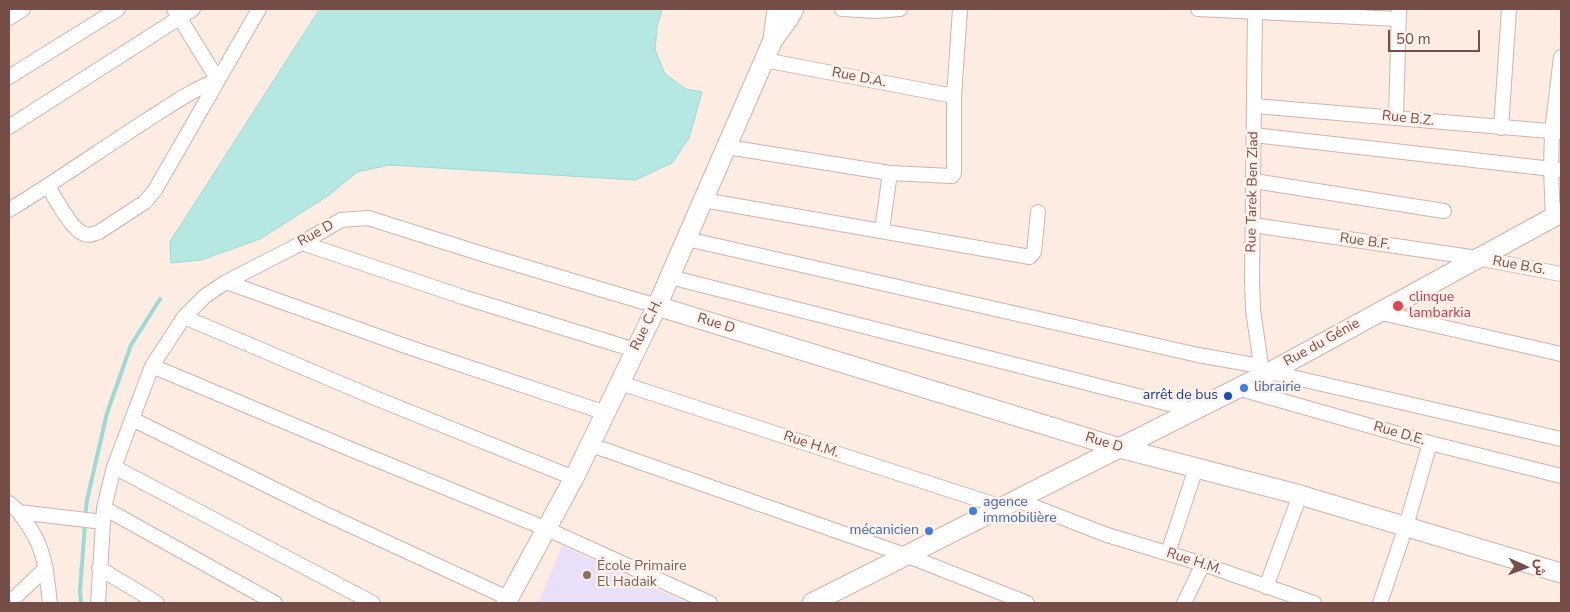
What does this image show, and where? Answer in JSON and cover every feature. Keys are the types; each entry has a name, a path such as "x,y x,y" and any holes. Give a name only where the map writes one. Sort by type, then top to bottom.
{"street":[{"path":"9,18 23,9"},
{"path":"9,77 118,9"},
{"path":"9,127 177,13 193,9"},
{"path":"48,186 81,233 92,235 144,202 155,190 259,9"},
{"name":"Rue C.H.","path":"773,40 777,9"},
{"name":"Rue C.H.","path":"507,601 591,445 657,306 773,40 790,18 794,9"},
{"path":"842,9 900,9"},
{"path":"727,147 890,173 952,176 954,96 960,9"},
{"path":"1198,9 1399,14 1396,117"},
{"path":"1501,128 1509,9"},
{"name":"Rue Tarek Ben Ziad","path":"1255,10 1252,280 1264,371"},
{"path":"177,13 218,80"},
{"path":"1555,219 1561,57"},
{"name":"Rue D.A.","path":"764,60 954,96"},
{"path":"9,210 166,108 196,90 218,80"},
{"name":"Rue B.Z.","path":"1254,106 1557,132"},
{"path":"1254,135 1556,170"},
{"path":"882,230 890,173"},
{"path":"1254,181 1444,211"},
{"path":"703,200 1030,257 1034,252 1038,212"},
{"name":"Rue D","path":"98,603 104,508 114,467 152,366 184,317 205,296 226,282 302,243 341,220 368,218 1120,448 1300,495 1561,573"},
{"name":"Rue du Génie","path":"825,601 1010,503 1237,388 1264,371 1477,258 1555,219"},
{"name":"Rue B.F.","path":"1253,225 1477,258"},
{"path":"687,239 1561,439"},
{"path":"302,243 466,298 635,350"},
{"name":"Rue B.G.","path":"1477,258 1561,274"},
{"path":"670,277 1193,410"},
{"path":"226,282 411,348 606,413"},
{"path":"1378,312 1561,354"},
{"path":"184,317 375,398 574,478"},
{"path":"152,366 547,529 710,603"},
{"name":"Rue H.M.","path":"620,383 1203,564 1314,603"},
{"name":"Rue D.E.","path":"1237,388 1430,443 1561,476"},
{"path":"132,419 507,601"},
{"path":"1380,603 1406,526 1430,443"},
{"path":"591,445 908,556 1027,603"},
{"path":"114,467 373,603"},
{"path":"1168,553 1196,468"},
{"path":"1266,586 1300,495"},
{"path":"14,508 103,522"},
{"path":"14,508 34,534 46,568 50,603"},
{"path":"104,508 275,603"},
{"path":"1184,603 1203,564"},
{"path":"9,603 46,568"},
{"path":"100,568 157,603"}],"shaded area":[{"name":"École Primaire El Hadaik","path":"562,546 687,603 538,603"}],"water":[{"path":"320,9 662,9 657,27 655,50 665,74 686,89 702,92 689,138 672,163 635,180 389,165 357,172 329,195 260,239 201,260 171,263 170,242"}],"waterway":[{"path":"85,517 87,500 107,413 131,345 160,299"},
{"path":"81,603 80,590 85,524"}],"place":[{"name":"clinque lambarkia","path":"1398,306"},
{"name":"librairie","path":"1244,388"},
{"name":"arrêt de bus","path":"1228,396"},
{"name":"agence immobilière","path":"973,511"},
{"name":"mécanicien","path":"929,531"},
{"name":"École Primaire El Hadaik","path":"587,575"}]}
